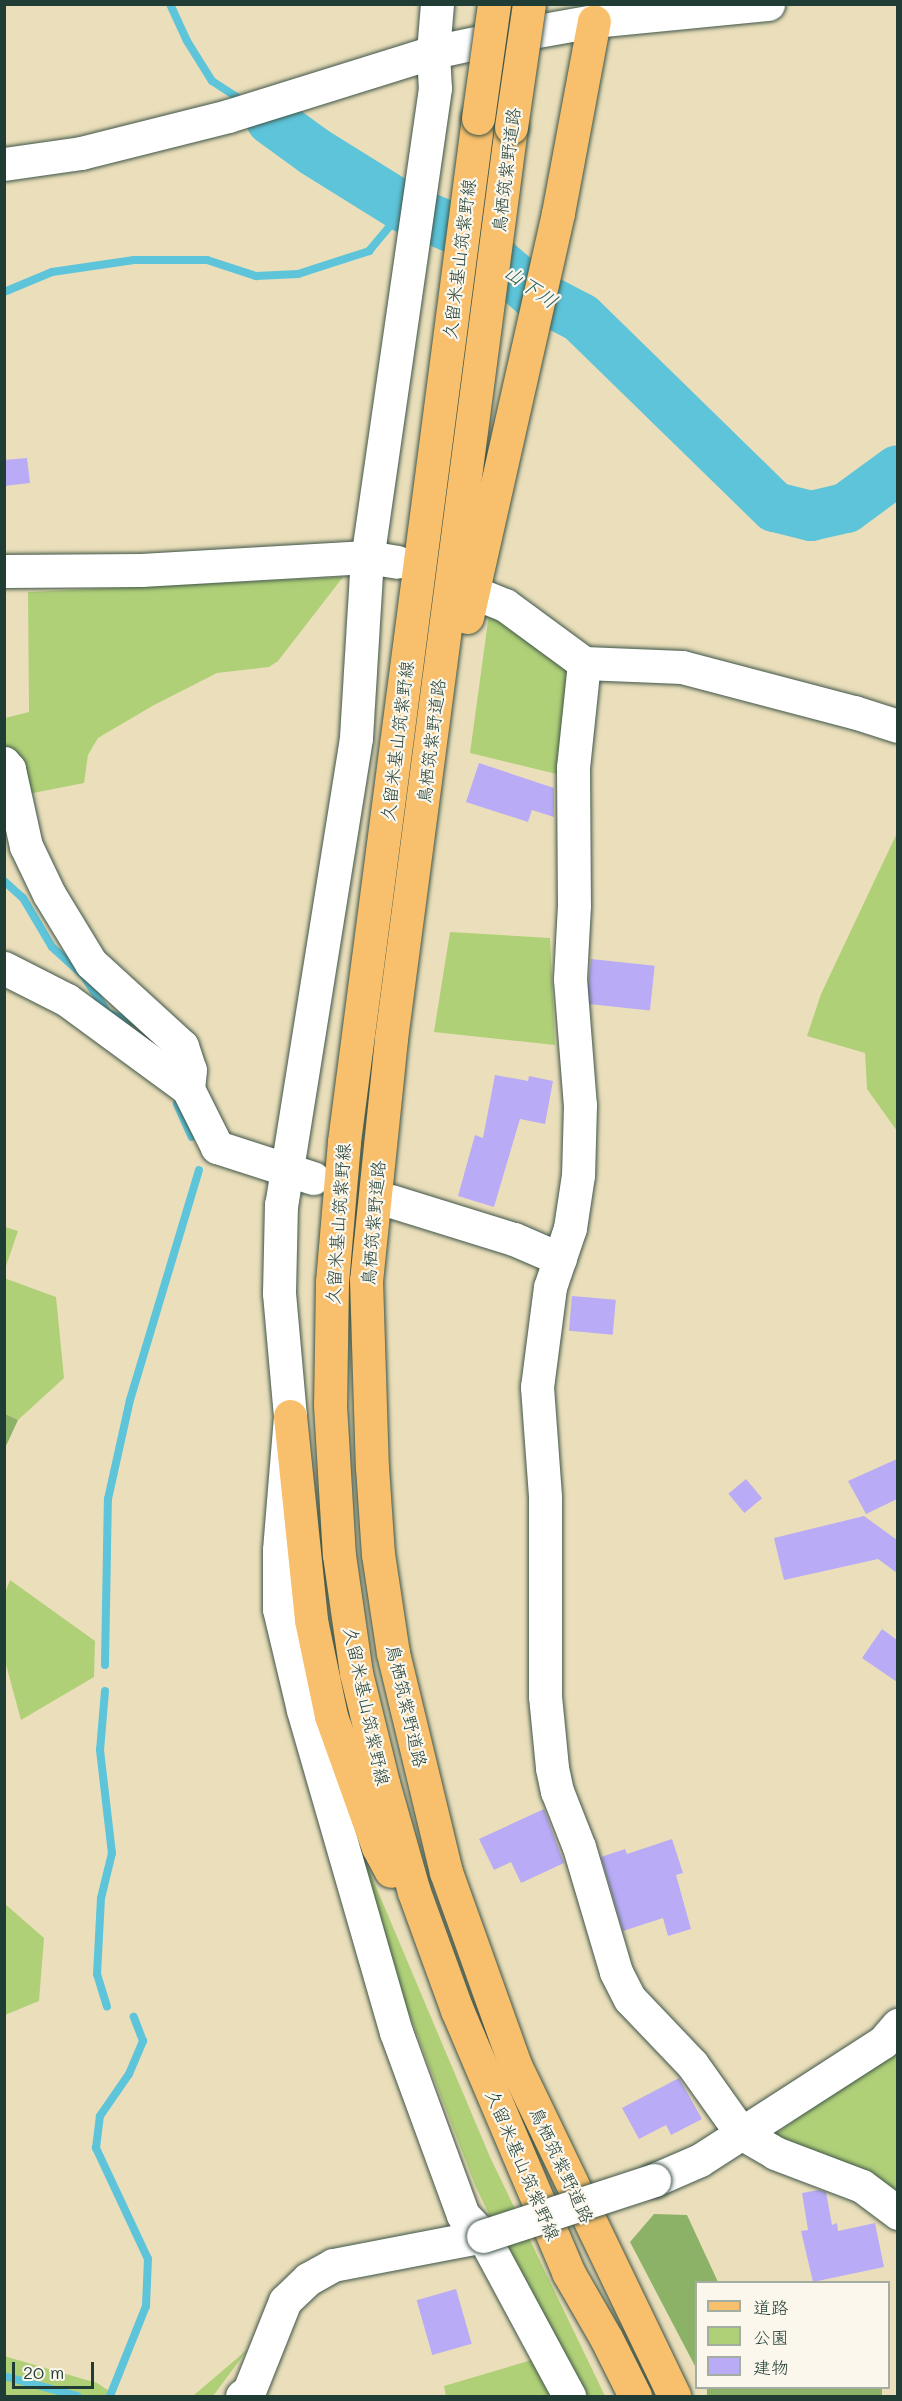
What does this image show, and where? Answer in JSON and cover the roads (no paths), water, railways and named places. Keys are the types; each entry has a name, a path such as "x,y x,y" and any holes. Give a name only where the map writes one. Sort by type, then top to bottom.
{"main road":[{"name":"久留米基山筑紫野線","path":"494,4 344,1142 332,1282 330,1394 339,1554 356,1673 386,1794 414,1892 436,1952 568,2272 606,2338 635,2397"},
{"name":"鳥栖筑紫野道路","path":"529,4 391,1039 366,1280 372,1467 378,1554 393,1653 446,1872 515,2065 674,2397"},
{"path":"414,874 497,478 558,213 594,21"},
{"path":"290,1416 311,1620 331,1716 378,1847 436,1952"}],"street":[{"path":"437,4 433,51 435,88 416,227 382,560 356,738 299,1173 281,1204 279,1293 290,1416 279,1550 279,1609 303,1710 396,2032 463,2215 483,2236 569,2397"},
{"path":"4,164 81,153 228,116 433,51 594,21 768,4"},
{"path":"4,571 141,570 382,560"},
{"path":"485,597 505,605 584,663 682,667 854,712 897,726"},
{"path":"584,663 573,767 574,905 570,979 580,1105 578,1175 570,1228 550,1287 537,1387 545,1497 545,1696 556,1791 579,1847 616,1972 630,1999 692,2064 741,2133 775,2153 862,2186 897,2213"},
{"path":"4,763 9,769 26,846 49,894 92,963 182,1046 190,1070 188,1089"},
{"path":"4,968 67,1000 188,1089 217,1147 299,1173"},
{"path":"391,1201 514,1239 560,1258"},
{"path":"242,2397 249,2391 285,2301 308,2279 333,2265 483,2236 654,2180 700,2160 883,2042 897,2025"}],"waterway":[{"name":"山下川","path":"170,4 187,41 212,81 244,102"},
{"name":"山下川","path":"271,120 315,152 405,208 462,232 533,293 581,318 775,507 811,516 846,508 898,470"},
{"path":"4,292 52,272 134,260 207,260 256,276 298,274 369,251 405,208"},
{"path":"4,881 23,898 52,947 83,975 108,1013 139,1024"},
{"path":"177,1104 192,1137"},
{"path":"105,1665 108,1499 130,1400 199,1170"},
{"path":"105,1691 100,1750 112,1853 101,1898 97,1974 107,2006"},
{"path":"110,2396 146,2306 148,2259 96,2148 100,2116 129,2074 143,2041 134,2017"},
{"path":"4,2376 77,2396"}]}
